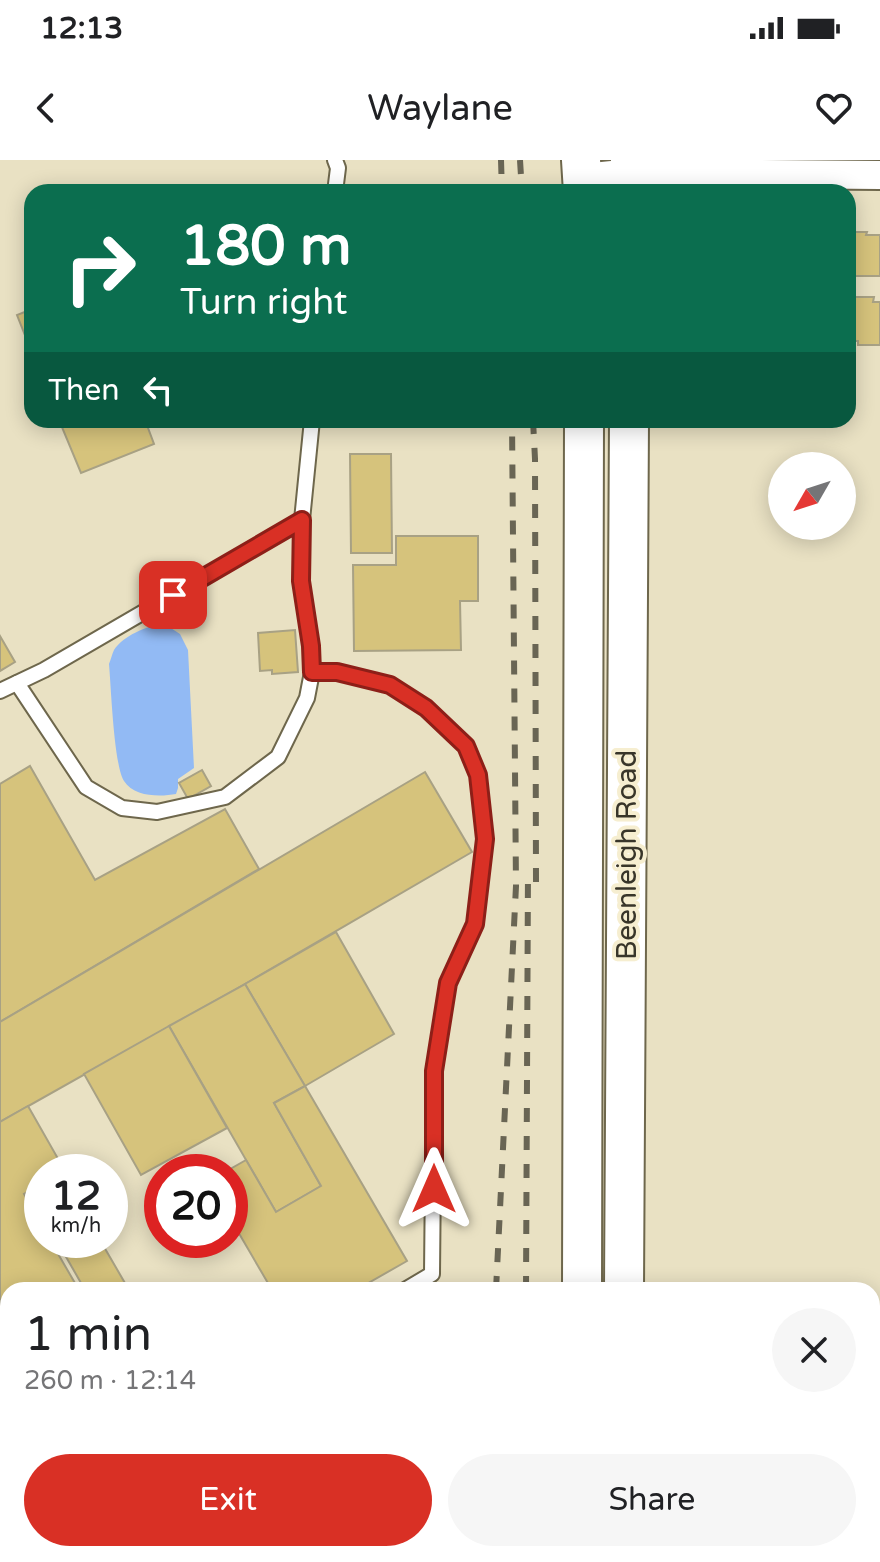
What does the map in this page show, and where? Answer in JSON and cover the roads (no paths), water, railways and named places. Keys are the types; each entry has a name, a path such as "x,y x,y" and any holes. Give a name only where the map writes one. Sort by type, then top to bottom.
{"main road":[{"name":"Beenleigh Road","path":"582,1282 584,428"},
{"name":"Beenleigh Road","path":"624,1282 629,428"}],"street":[{"path":"582,177 880,175"}],"lane":[{"path":"335,160 338,168 336,184"},
{"path":"17,683 86,787 122,808 157,812 225,797 278,757 307,698 312,672 301,581 302,520 311,428"},
{"path":"0,691 44,670 302,520"},
{"path":"312,672 337,672 390,685 426,708 466,746 478,775 485,839 475,924 448,983 434,1071 432,1274 418,1282"}],"water":[{"path":"163,623 180,634 188,650 194,768 178,779 176,794 155,795 134,790 124,781 121,773 115,743 109,664 114,650 123,640"}],"railway":[{"path":"501,160 502,184"},
{"path":"520,160 522,184"},
{"path":"496,1282 516,886 512,428"},
{"path":"533,428 536,882"},
{"path":"526,1282 528,870"}]}
